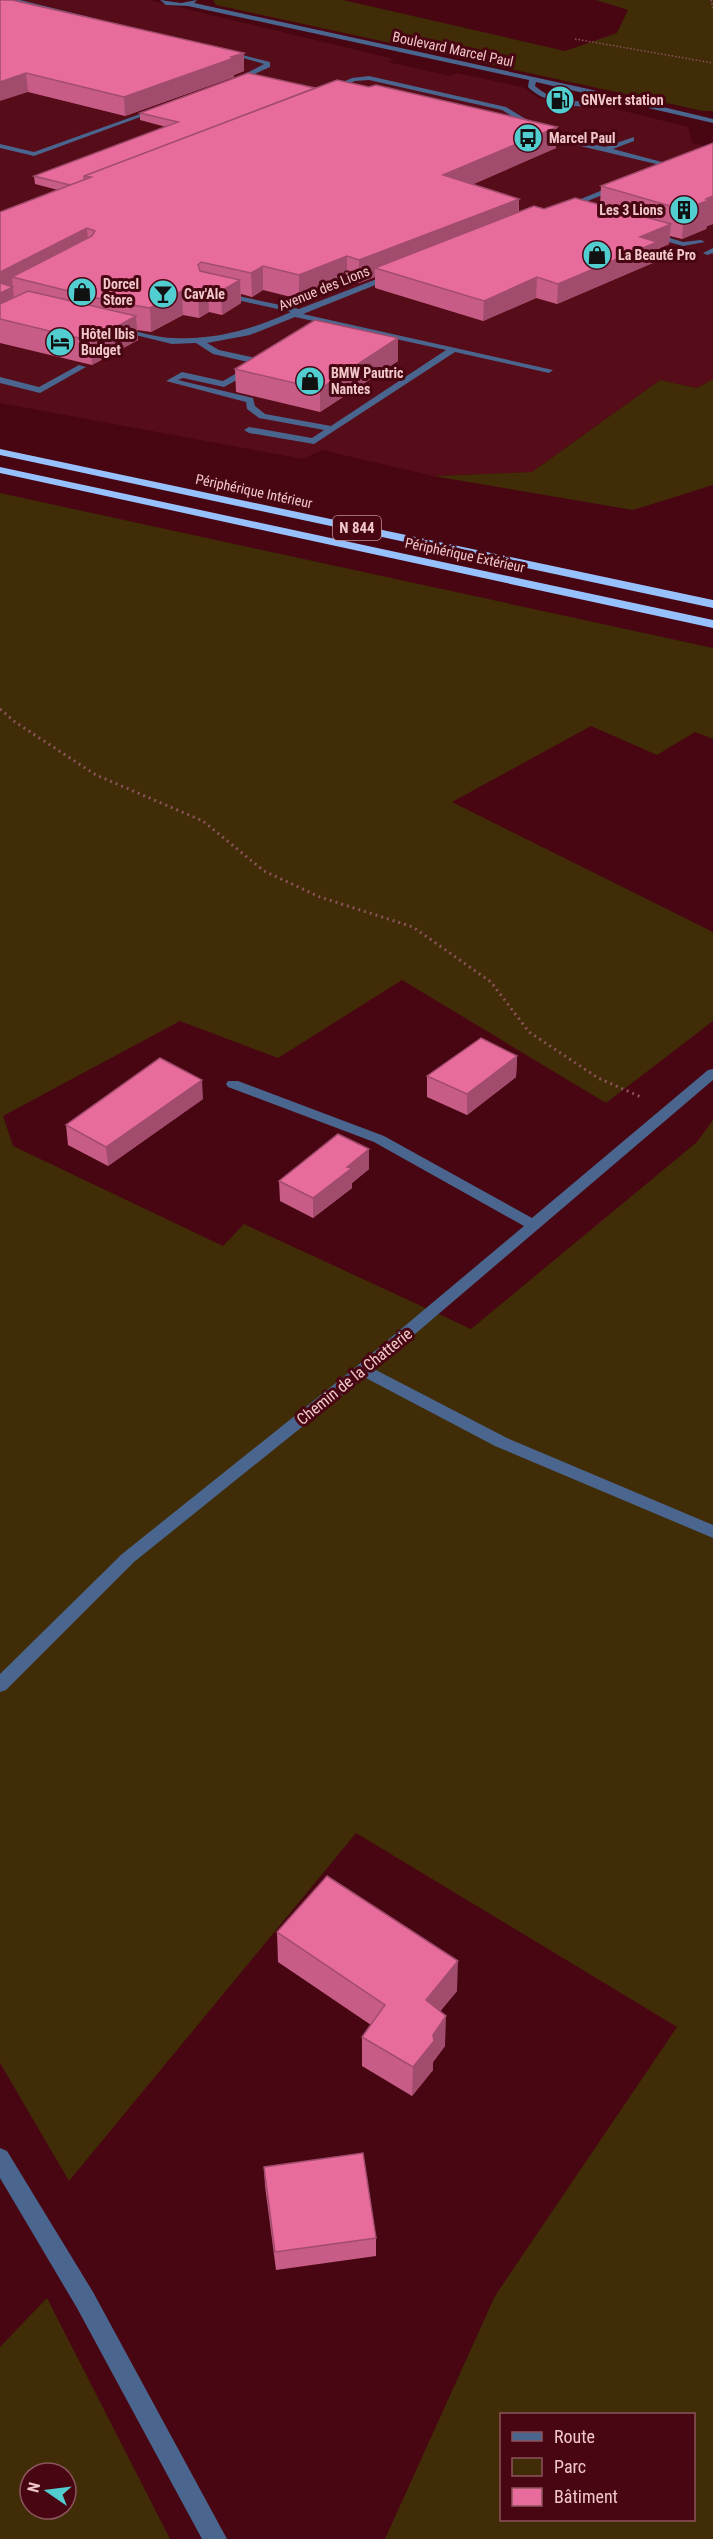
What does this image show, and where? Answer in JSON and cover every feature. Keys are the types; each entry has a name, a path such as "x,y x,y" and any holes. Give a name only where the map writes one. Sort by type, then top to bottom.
{"highway":[{"name":"Périphérique Intérieur","path":"0,452 713,604"},
{"name":"Périphérique Extérieur","path":"0,470 713,624"}],"street":[{"path":"12,0 147,32"},
{"name":"Boulevard Marcel Paul","path":"163,0 168,4 191,2 713,121"},
{"path":"219,49 268,63 267,67 256,73 224,85"},
{"path":"360,93 349,91 341,86 343,82 369,78 504,108 544,134"},
{"path":"533,79 531,87 536,93 554,99 583,103 621,99"},
{"path":"338,95 349,91"},
{"path":"0,146 34,154 170,104"},
{"path":"520,129 677,164 661,170"},
{"path":"608,149 631,139"},
{"path":"581,214 558,210 631,182"},
{"path":"640,231 683,244 701,242"},
{"name":"Avenue des Lions","path":"106,327 172,340 212,340 247,333 407,269"},
{"path":"215,293 549,370"},
{"path":"196,340 216,352 262,362"},
{"path":"249,430 315,441 453,349"},
{"path":"271,357 224,384 182,375 170,381 250,400 250,406 262,416 333,429"},
{"path":"0,380 40,390 82,367"},
{"name":"Chemin de la Chatterie","path":"0,1685 128,1558 363,1370 713,1073"},
{"path":"233,1084 379,1139 533,1225"},
{"path":"363,1370 501,1442 713,1532"},
{"path":"0,2157 85,2300 215,2539"}],"path":[{"path":"711,0 713,8"},
{"path":"575,39 596,40 713,63"},
{"path":"0,709 15,722 96,775 203,820 264,871 320,897 413,927 491,982 529,1032 598,1078 669,1110"}],"shaded area":[{"path":"0,0 149,0 394,59 388,62 450,76 457,73 522,87 539,98 556,103 600,105 688,127 692,143 713,148 713,379 697,388 660,380 532,472 433,476 322,450 303,459 0,403"}],"green space":[{"path":"213,0 343,0 565,51 617,33 628,10 596,0 713,0 713,111 703,111 216,5"},
{"path":"713,379 713,485 633,510 433,476 532,472 660,380 697,388"},
{"path":"0,493 713,648 713,739 695,732 657,755 591,726 452,802 713,932 713,1021 606,1103 402,980 278,1058 180,1021 3,1116 13,1146 223,1246 244,1224 471,1329 697,1142 713,1120 713,2539 385,2539 495,2296 677,2027 356,1833 69,2181 0,2063"},
{"path":"47,2298 170,2539 0,2539 0,2347"}],"building":[{"path":"0,0 12,0 244,53 124,97 26,73 0,82"},
{"path":"248,73 315,88 84,176 84,180 70,185 34,176 178,122 140,113"},
{"path":"337,80 369,87 376,85 557,127 443,175 519,199 359,260 347,256 299,275 263,266 251,273 201,262 198,265 200,271 240,280 221,291 208,288 198,294 182,291 150,308 109,301 12,277 92,236 95,231 87,228 0,272 0,212 91,177 84,176"},
{"path":"713,143 713,196 706,199 709,200 684,210 601,186"},
{"path":"575,198 671,224 640,237 657,242 558,284 537,277 484,301 375,268 534,206 544,209"},
{"path":"0,283 13,287 0,293"},
{"path":"28,291 136,316 91,341 0,319 0,304"},
{"path":"315,320 398,338 320,389 235,369"},
{"path":"481,1038 517,1056 467,1094 427,1076"},
{"path":"160,1058 202,1080 106,1147 66,1125"},
{"path":"338,1134 369,1149 347,1167 352,1168 313,1198 279,1181"},
{"path":"327,1876 458,1961 426,2000 446,2016 433,2035 434,2041 413,2067 362,2037 385,2005 277,1932"},
{"path":"363,2153 376,2238 275,2252 264,2167"}],"place":[{"name":"GNVert station","path":"560,100"},
{"name":"Marcel Paul","path":"528,138"},
{"name":"Les 3 Lions","path":"684,210"},
{"name":"La Beauté Pro","path":"597,255"},
{"name":"Dorcel Store","path":"82,292"},
{"name":"Cav'Ale","path":"163,294"},
{"name":"Hôtel Ibis Budget","path":"60,342"},
{"name":"BMW Pautric Nantes","path":"310,381"}]}
